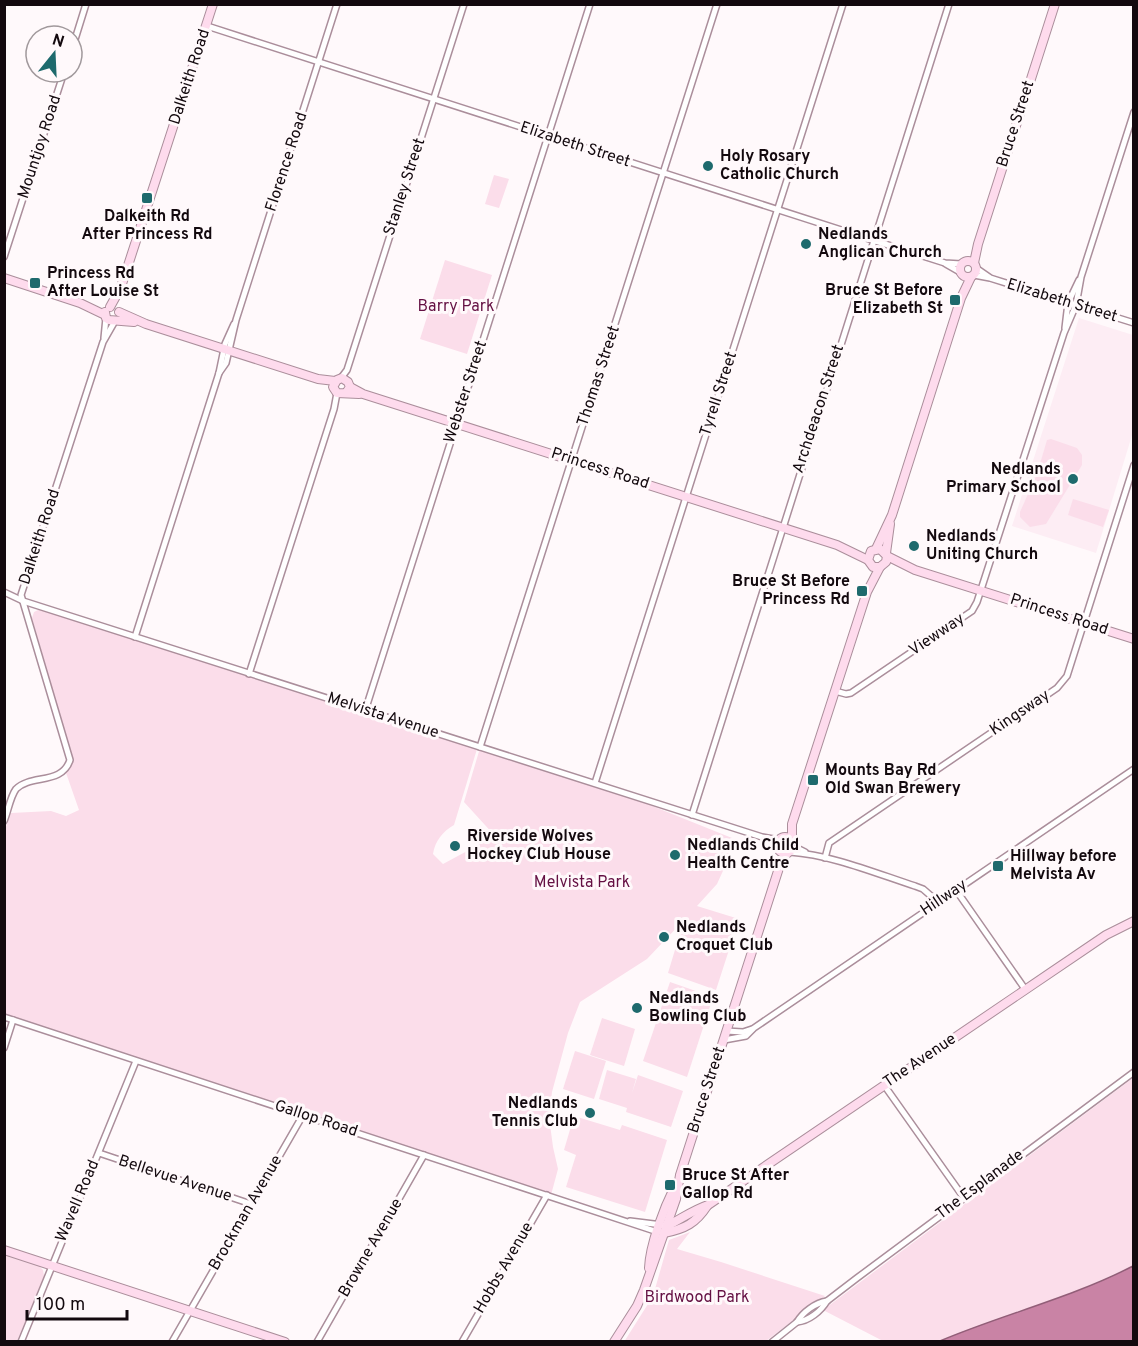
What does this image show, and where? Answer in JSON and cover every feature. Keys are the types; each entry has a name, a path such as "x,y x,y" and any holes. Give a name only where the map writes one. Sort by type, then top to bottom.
{"street":[{"path":"80,24 86,4"},
{"name":"Dalkeith Road","path":"4,821 16,789 56,775 67,768 69,755 21,595 213,4"},
{"name":"Florence Road","path":"135,637 219,374 226,363 227,350 236,320 337,4"},
{"name":"Stanley Street","path":"249,674 464,4"},
{"name":"Webster Street","path":"365,711 590,4"},
{"name":"Thomas Street","path":"480,747 717,4"},
{"name":"Tyrell Street","path":"596,783 843,4"},
{"name":"Archdeacon Street","path":"692,814 781,527 949,4"},
{"name":"Bruce Street","path":"886,554 892,515 961,298 968,269 1054,4"},
{"name":"Elizabeth Street","path":"207,26 1134,323"},
{"name":"Mountjoy Road","path":"4,257 60,84"},
{"name":"Viewway","path":"835,691 851,693 972,611 981,591 1064,333 1076,305 1081,277 1134,112"},
{"name":"Viewway","path":"1064,333 1068,303 1081,277"},
{"path":"4,278 342,387"},
{"name":"Princess Road","path":"342,387 837,545 874,550"},
{"name":"Kingsway","path":"825,858 830,843 1057,688 1067,676 1134,465"},
{"name":"Bruce Street","path":"874,550 892,515"},
{"name":"Princess Road","path":"837,545 869,562"},
{"path":"880,549 886,554 882,566 873,567 869,562 874,550 880,549"},
{"name":"Princess Road","path":"886,554 915,570"},
{"name":"Bruce Street","path":"867,592 869,562"},
{"name":"Bruce Street","path":"614,1341 637,1306 655,1260 669,1197 680,1175 867,592 882,566"},
{"name":"Princess Road","path":"882,566 915,570 1134,639"},
{"name":"Melvista Avenue","path":"4,592 23,601 923,889 938,902"},
{"name":"Hillway","path":"723,1040 746,1036 754,1028 1134,770"},
{"path":"956,890 1025,989"},
{"name":"The Avenue","path":"662,1229 680,1230 690,1226 708,1205 1106,935 1134,921"},
{"name":"Gallop Road","path":"4,1017 547,1195 628,1221 662,1229"},
{"path":"4,1048 14,1020"},
{"name":"Hillway","path":"726,1031 743,1032 754,1028"},
{"name":"Wavell Road","path":"21,1341 136,1061"},
{"name":"The Esplanade","path":"772,1341 797,1322 810,1307 827,1301 1134,1072"},
{"path":"884,1085 964,1198"},
{"name":"Brockman Avenue","path":"172,1341 303,1115"},
{"name":"Bellevue Avenue","path":"99,1153 251,1204"},
{"name":"Browne Avenue","path":"317,1341 424,1155"},
{"name":"Hobbs Avenue","path":"462,1341 547,1195"},
{"path":"4,1250 285,1341"}],"shaded area":[{"name":"Nedlands Primary School","path":"1079,318 1133,335 1133,432 1096,553 1012,526"},
{"path":"1133,1266 1133,1341 940,1341 1062,1297"}],"green space":[{"path":"494,175 509,179 499,208 485,204"},
{"name":"Barry Park","path":"445,260 492,275 467,354 420,339"},
{"path":"1051,439 1077,448 1082,455 1082,465 1046,524 1030,527 1020,517 1020,512 1037,474 1047,440"},
{"path":"1073,499 1109,510 1103,527 1068,515"},
{"name":"Melvista Park","path":"40,609 477,749 454,825 440,837 434,849 433,854 443,864 495,836 464,802 480,748 595,783 737,840 717,884 697,906 739,919 716,990 668,973 684,920 647,959 580,1002 568,1033 552,1092 549,1117 558,1169 551,1195 5,1016 4,832 11,813 51,811 66,816 79,810 65,770 71,754 32,618 34,612"},
{"path":"670,982 713,997 687,1077 643,1061"},
{"path":"602,1018 635,1029 624,1066 590,1055"},
{"path":"575,1051 606,1061 594,1099 563,1089"},
{"path":"607,1070 636,1079 632,1093 638,1075 683,1091 671,1127 626,1112 627,1108 599,1099"},
{"path":"1133,1078 1133,1266 1045,1305 940,1341 883,1341 823,1310"},
{"path":"574,1116 620,1130 622,1125 667,1140 645,1212 566,1187 576,1155 564,1150"},
{"name":"Birdwood Park","path":"690,1232 677,1249 825,1296 766,1341 624,1342 653,1296 669,1240"},
{"path":"5,1254 39,1266 44,1276 17,1341 5,1342"}],"place":[{"name":"Holy Rosary Catholic Church","path":"708,166"},
{"name":"Dalkeith Rd After Princess Rd","path":"147,198"},
{"name":"Nedlands Anglican Church","path":"806,244"},
{"name":"Princess Rd After Louise St","path":"35,283"},
{"name":"Bruce St Before Elizabeth St","path":"955,300"},
{"name":"Nedlands Primary School","path":"1073,479"},
{"name":"Nedlands Uniting Church","path":"914,546"},
{"name":"Bruce St Before Princess Rd","path":"862,591"},
{"name":"Mounts Bay Rd Old Swan Brewery","path":"813,780"},
{"name":"Riverside Wolves Hockey Club House","path":"455,846"},
{"name":"Nedlands Child Health Centre","path":"675,855"},
{"name":"Hillway before Melvista Av","path":"998,866"},
{"name":"Nedlands Croquet Club","path":"664,937"},
{"name":"Nedlands Bowling Club","path":"637,1008"},
{"name":"Nedlands Tennis Club","path":"590,1113"},
{"name":"Bruce St After Gallop Rd","path":"670,1185"}]}
